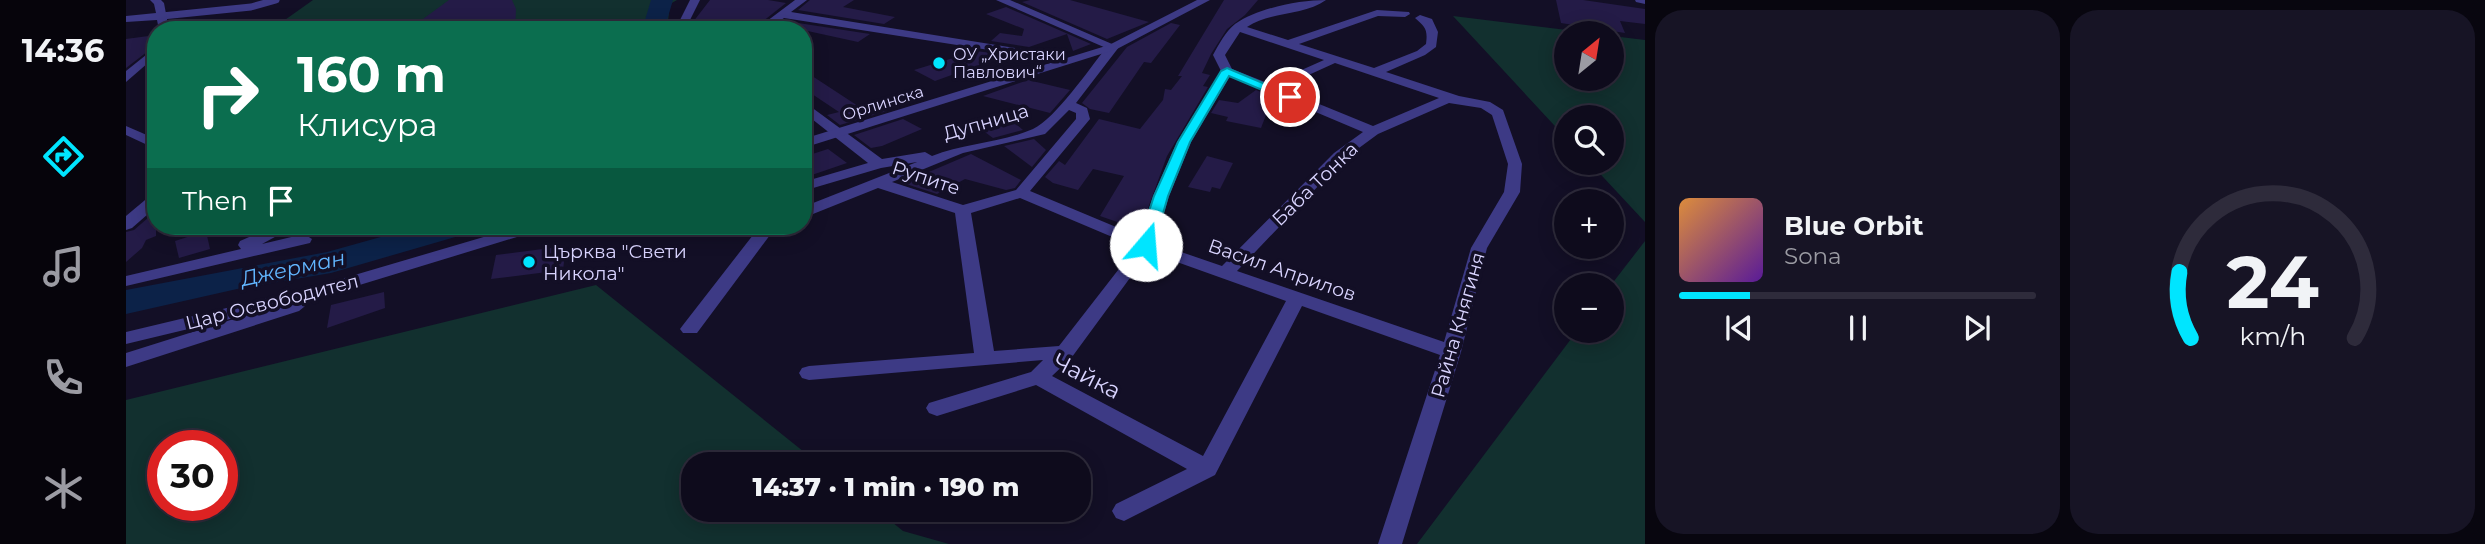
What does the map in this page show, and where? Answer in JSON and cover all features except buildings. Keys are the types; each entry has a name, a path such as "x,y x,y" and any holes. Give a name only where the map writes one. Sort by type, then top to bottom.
{"street":[{"path":"155,0 159,4 163,21"},
{"path":"685,21 695,0"},
{"path":"772,21 802,0"},
{"path":"1001,0 1114,47"},
{"name":"Орлинска","path":"812,141 1114,47 1205,0"},
{"path":"1321,0 1249,19 1224,41 1219,55 1227,71 1373,131"},
{"path":"1287,44 1377,13 1405,14"},
{"path":"782,14 1053,57"},
{"path":"126,19 162,16"},
{"path":"1375,72 1421,53 1432,45 1433,32 1428,21 1420,18"},
{"path":"1237,27 1456,99"},
{"name":"Дупница","path":"812,209 959,150 1040,131 1068,104 1114,47"},
{"path":"126,77 147,58"},
{"path":"1269,89 1335,59"},
{"path":"1038,377 1065,352 1146,245 1161,196 1184,142 1227,71"},
{"name":"Баба Тонка","path":"1226,272 1339,156 1373,131 1447,99 1456,99"},
{"name":"Райна Княгиня","path":"1390,544 1451,352 1479,248 1512,192 1515,164 1498,113 1485,105 1456,99"},
{"path":"985,359 963,210 1021,193 1083,119 1082,111 1068,104"},
{"path":"812,112 879,164"},
{"path":"126,130 147,140"},
{"path":"812,184 879,164 959,150"},
{"name":"Рупите","path":"878,183 963,210"},
{"name":"Васил Априлов","path":"1021,193 1146,245 1451,352"},
{"path":"126,225 147,206"},
{"path":"210,261 267,235"},
{"name":"Цар Освободител","path":"126,338 311,294 507,235"},
{"path":"690,329 762,235"},
{"path":"126,281 304,239"},
{"path":"126,360 292,307 311,294"},
{"path":"1125,511 1207,469 1222,446 1297,297"},
{"path":"809,373 1065,352"},
{"name":"Чайка","path":"937,408 1038,377 1207,469"}],"lane":[{"path":"162,16 251,7 276,0"}],"green space":[{"path":"313,0 677,0 670,4 668,21 283,21"},
{"path":"1453,16 1554,28 1554,91 1624,91 1624,37 1645,40 1645,222 1624,199 1624,189 1614,189 1601,175 1624,175 1624,105 1554,105 1554,125"},
{"path":"1645,241 1645,544 1417,544 1568,343 1624,343 1624,273 1620,273"},
{"path":"596,285 804,452 681,452 681,522 892,522 903,531 949,544 126,544 126,400"}],"waterway":[{"name":"Джерман","path":"656,21 662,0"},
{"name":"Джерман","path":"126,302 237,278 331,262 426,235"}],"place":[{"name":"ОУ „Христаки Павлович“","path":"939,63"},
{"name":"Църква \"Свети Никола\"","path":"529,262"}],"route":[{"path":"1146,245 1161,196 1184,142 1227,71 1290,97"}]}
